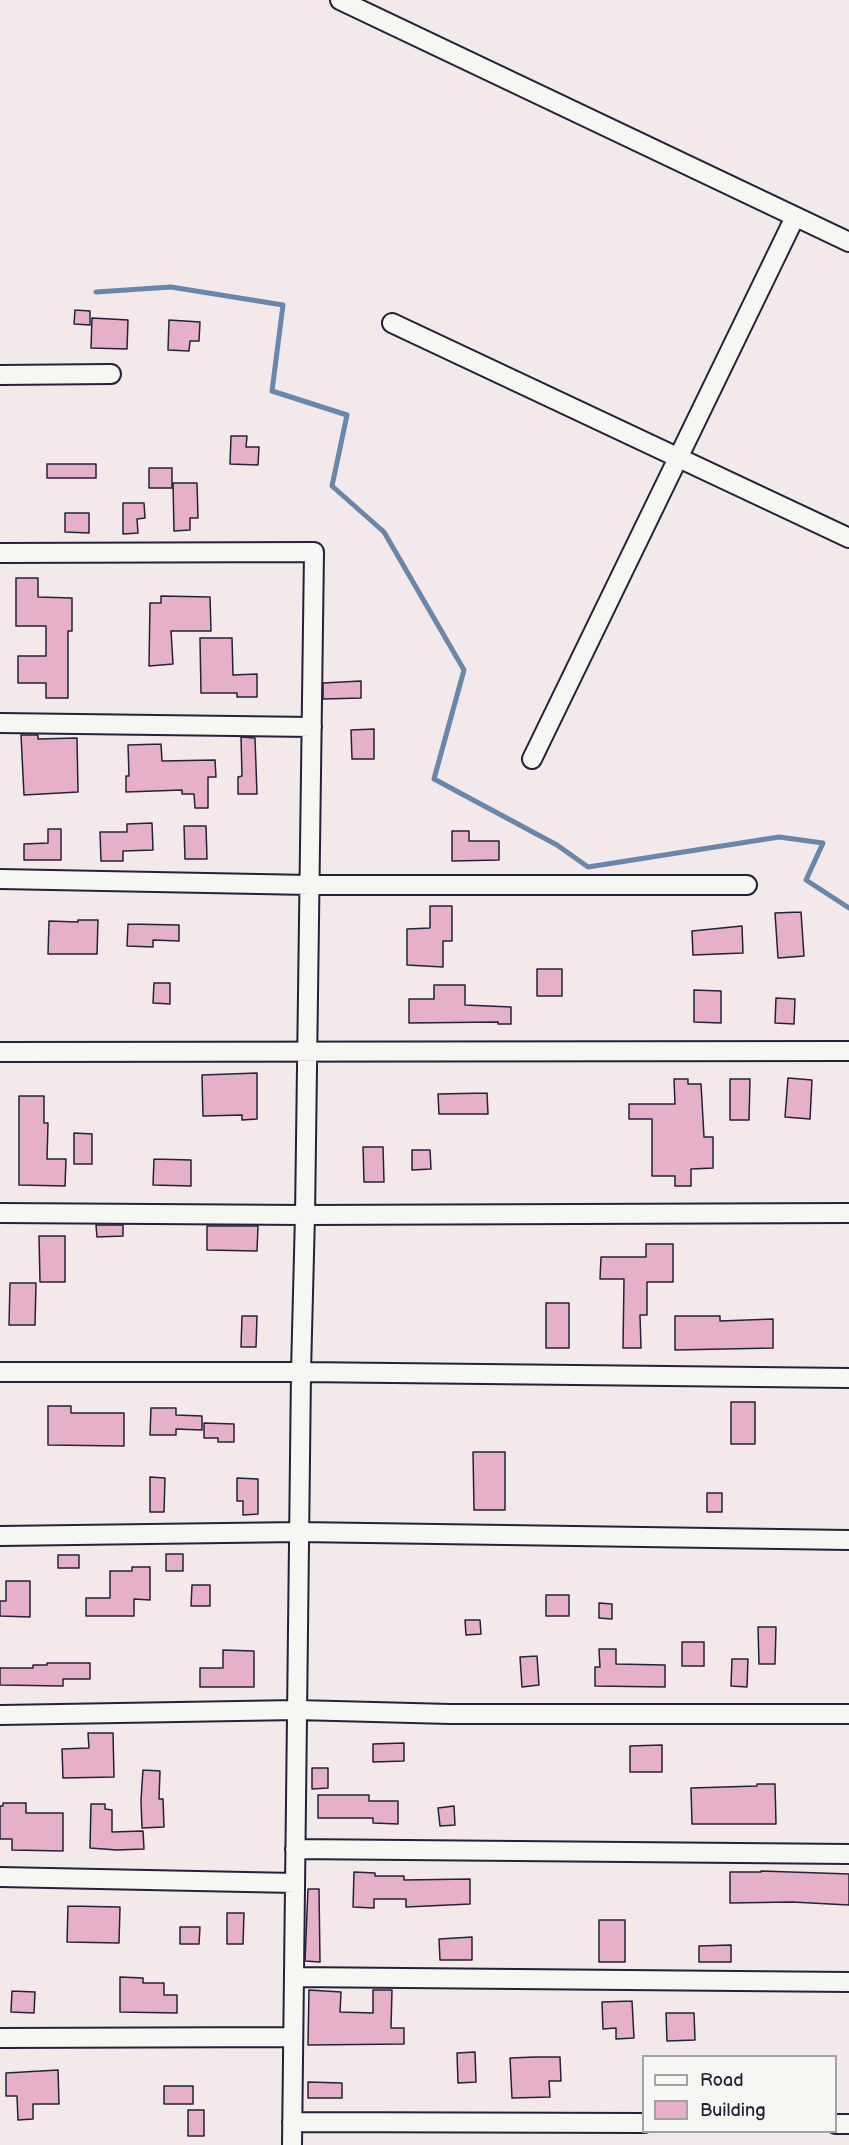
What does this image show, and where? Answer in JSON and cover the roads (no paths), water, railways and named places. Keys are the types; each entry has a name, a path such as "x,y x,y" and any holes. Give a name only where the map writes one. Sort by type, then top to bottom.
{"street":[{"path":"340,0 849,242"},
{"path":"532,759 795,217"},
{"path":"392,323 849,538"},
{"path":"0,375 111,374"},
{"path":"0,553 314,552 292,2145"},
{"path":"0,723 312,727"},
{"path":"0,879 310,885 747,885"},
{"path":"0,1052 849,1051"},
{"path":"0,1213 305,1215 849,1213"},
{"path":"0,1372 301,1372 849,1378"},
{"path":"0,1536 299,1532 849,1540"},
{"path":"0,1715 297,1710 450,1714 849,1714"},
{"path":"295,1849 849,1854"},
{"path":"0,1876 295,1883"},
{"path":"294,1977 849,1982"},
{"path":"0,2038 293,2037"},
{"path":"292,2122 642,2123"}],"waterway":[{"path":"96,292 171,287 283,305 272,391 347,415 332,486 384,532 464,670 434,779 557,845 588,867 779,837 823,843 806,880 849,908"}]}
